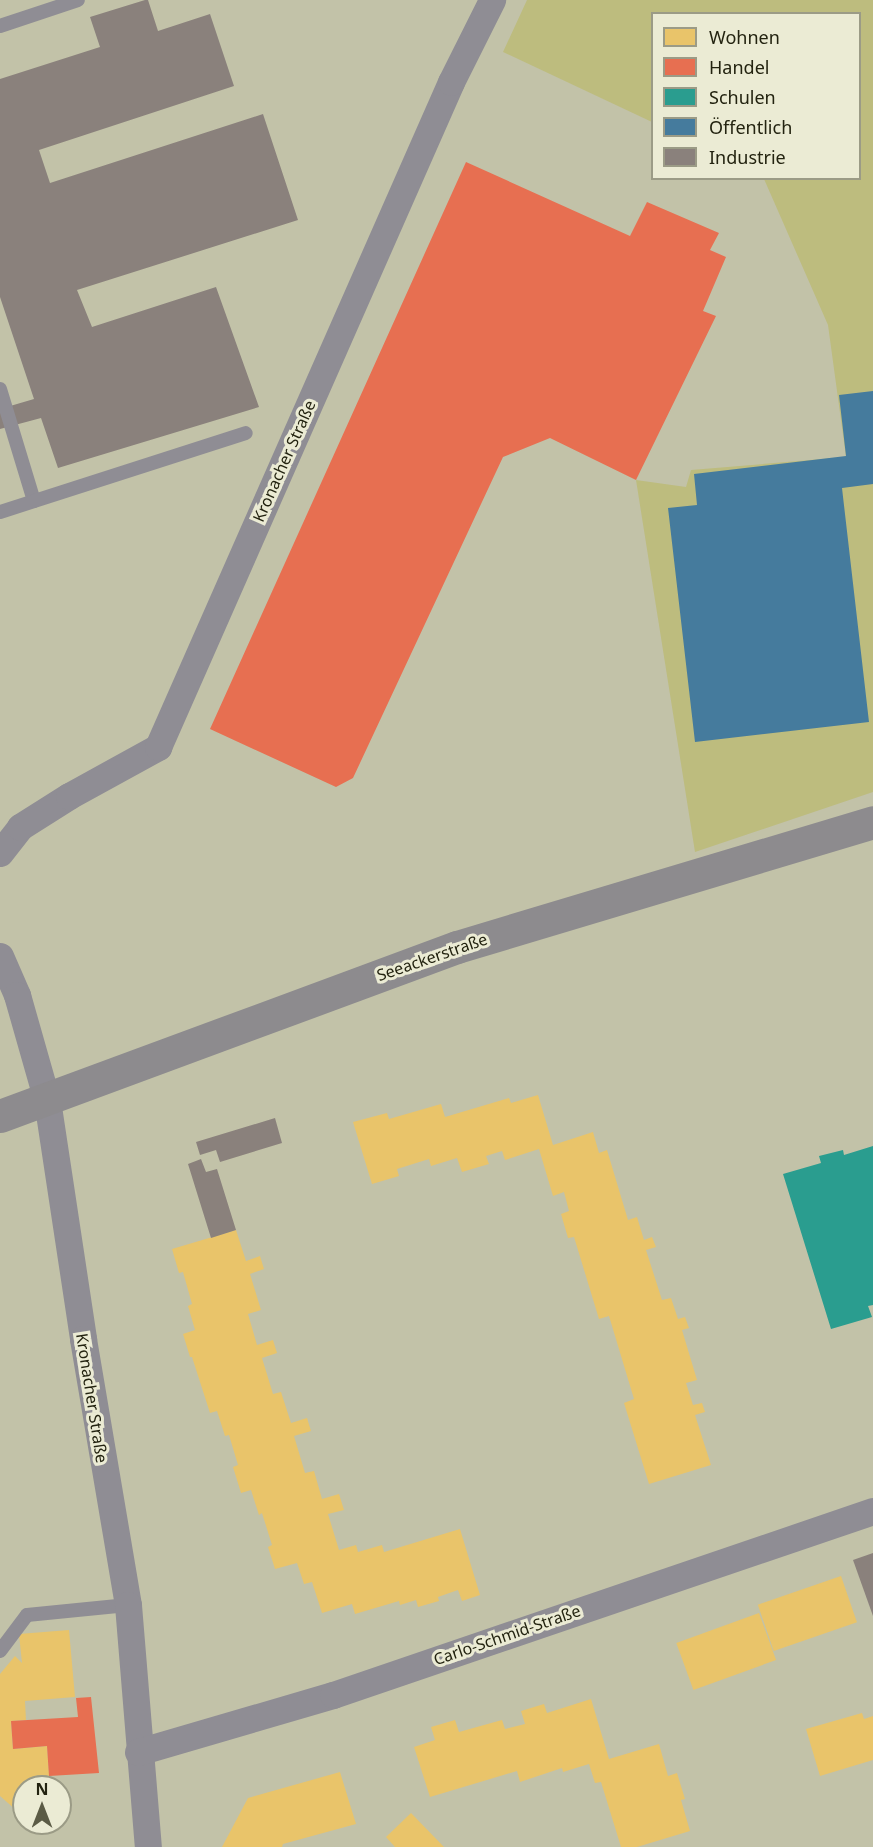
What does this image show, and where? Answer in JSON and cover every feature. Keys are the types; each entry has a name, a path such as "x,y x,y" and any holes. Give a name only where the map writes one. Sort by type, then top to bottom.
{"main road":[{"name":"Seeackerstraße","path":"0,1116 47,1101 457,947 873,822"}],"street":[{"name":"Kronacher Straße","path":"0,853 20,827 69,796 158,747 451,82 492,0"},
{"name":"Kronacher Straße","path":"0,956 15,989 47,1101 84,1351 128,1605 138,1752 148,1847"},
{"name":"Carlo-Schmid-Straße","path":"138,1752 333,1695 873,1511"}],"lane":[{"path":"0,26 78,0"},
{"path":"0,389 34,501"},
{"path":"0,512 246,433"},
{"path":"0,1651 27,1615 128,1605"}],"shaded area":[{"path":"527,0 873,0 873,792 695,852 636,480 686,487 691,470 846,457 828,325 764,180 861,180 861,12 651,12 651,122 503,52"}],"building: Wohnen":[{"path":"538,1095 553,1145 593,1132 599,1153 607,1150 628,1220 637,1217 644,1240 652,1237 656,1247 646,1250 662,1300 671,1298 678,1319 685,1317 689,1328 682,1330 697,1380 686,1383 693,1405 702,1403 705,1412 695,1415 711,1465 649,1484 624,1403 634,1399 609,1316 599,1319 574,1237 568,1238 561,1214 569,1211 564,1192 553,1196 539,1149 505,1160 502,1151 486,1156 489,1164 462,1172 457,1158 431,1166 429,1159 397,1169 399,1176 372,1184 353,1122 387,1113 389,1119 441,1104 445,1117 509,1098 511,1103"},
{"path":"236,1230 246,1261 260,1256 264,1269 250,1274 261,1310 248,1314 257,1345 273,1340 277,1353 262,1358 273,1394 281,1392 291,1423 307,1418 311,1431 294,1436 305,1473 314,1471 322,1499 339,1494 344,1510 328,1514 339,1550 356,1545 358,1552 382,1545 384,1552 460,1529 480,1595 462,1601 458,1590 438,1597 439,1601 418,1607 416,1600 400,1605 399,1601 355,1614 352,1604 322,1613 312,1582 304,1584 297,1563 275,1569 268,1547 272,1545 262,1513 259,1515 251,1490 241,1493 233,1467 238,1465 229,1435 225,1436 217,1411 210,1413 192,1357 190,1357 183,1334 195,1330 188,1306 192,1304 183,1272 179,1273 172,1249"},
{"path":"841,1576 857,1622 774,1651 758,1605"},
{"path":"759,1613 776,1660 693,1690 676,1643"},
{"path":"69,1630 75,1697 25,1701 26,1720 11,1721 13,1749 47,1746 49,1775 12,1775 12,1806 0,1796 0,1674 15,1656 22,1663 19,1634"},
{"path":"591,1699 609,1759 659,1744 668,1776 677,1773 685,1799 681,1800 690,1831 637,1847 621,1847 601,1782 595,1783 589,1764 563,1772 562,1768 520,1782 517,1771 430,1797 414,1747 435,1740 431,1727 455,1720 459,1732 502,1720 505,1729 525,1724 521,1711 544,1704 547,1713"},
{"path":"862,1713 864,1719 873,1716 873,1760 820,1776 806,1729"},
{"path":"340,1772 356,1824 283,1844 282,1847 222,1847 248,1798"},
{"path":"411,1813 444,1847 395,1847 386,1837"}],"building: Handel":[{"path":"466,162 630,236 647,202 719,233 710,250 726,257 703,311 716,316 636,480 550,438 503,457 353,778 336,787 210,729"},
{"path":"91,1697 99,1773 49,1775 47,1746 13,1749 11,1721 78,1717 76,1698"}],"building: Schulen":[{"path":"873,1146 873,1305 868,1306 872,1317 831,1329 783,1174 821,1163 819,1156 843,1150 844,1155"}],"building: Öffentlich":[{"path":"873,391 873,484 842,488 869,722 695,742 668,508 697,505 694,474 846,456 839,395"}],"building: Industrie":[{"path":"148,0 158,31 210,14 234,86 39,150 50,183 263,114 298,220 77,290 92,327 216,287 259,407 58,468 41,418 0,429 0,409 34,399 0,297 0,79 100,47 90,17"},
{"path":"275,1118 282,1143 220,1162 216,1150 200,1155 196,1142"},
{"path":"201,1159 206,1172 217,1169 236,1230 211,1238 188,1164"},
{"path":"873,1553 873,1616 853,1560"}]}
